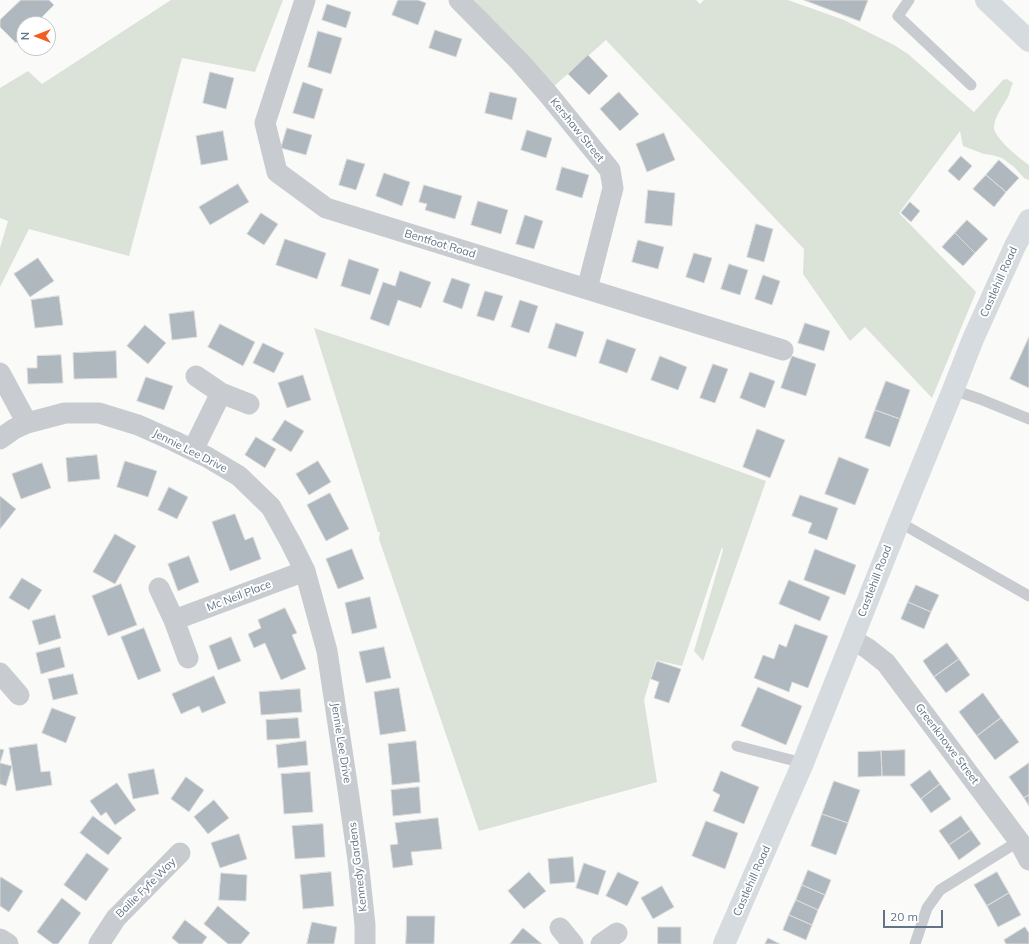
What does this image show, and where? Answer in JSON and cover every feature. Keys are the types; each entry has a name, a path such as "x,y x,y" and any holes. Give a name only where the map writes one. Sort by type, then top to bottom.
{"main road":[{"path":"986,0 1029,41"},
{"name":"Castlehill Road","path":"724,944 803,763 973,339 1015,246 1029,220"}],"street":[{"name":"Bentfoot Road","path":"305,0 265,123 277,172 326,208 783,350"},
{"name":"Kershaw Street","path":"459,0 520,62 610,170 613,188 587,289"},
{"path":"0,373 27,423"},
{"path":"196,376 221,393 249,404"},
{"path":"193,450 221,393"},
{"name":"Jennie Lee Drive","path":"0,439 14,429 27,423 65,413 99,413 138,425 207,457 239,476 271,507 305,571 327,651 348,790"},
{"name":"Mc Neil Place","path":"174,620 305,571"},
{"path":"159,588 174,620 188,658"},
{"name":"Greenknowe Street","path":"853,640 867,648 886,663 1019,841 1029,860"},
{"path":"0,673 18,695"},
{"name":"Kennedy Gardens","path":"348,790 362,896 364,944"},
{"name":"Bailie Fyfe Way","path":"99,944 116,918 180,853"},
{"path":"560,928 574,944"},
{"path":"0,939 8,944"}],"lane":[{"path":"909,0 898,16 971,85"},
{"path":"953,390 980,399 1029,419"},
{"path":"899,522 1029,596"},
{"path":"737,746 803,763"},
{"path":"915,944 927,908 940,890 1019,841"}],"shaded area":[{"path":"171,0 283,0 255,72 182,58 129,256 29,229 0,287 0,248 8,221 0,218 0,88 28,71 42,84"},
{"path":"474,0 696,0 700,4 704,0 788,0 844,20 894,45 908,54 974,112 1003,80 1007,79 1013,83 1009,95 996,118 994,127 1002,142 1029,165 1029,180 1024,178 1014,167 1002,158 984,154 963,146 960,131 899,213 976,292 932,398 865,327 850,341 803,274 804,249 606,40 553,87"},
{"path":"314,328 674,448 766,481 703,661 694,651 723,550 722,547 682,666 656,660 644,700 657,782 479,831 379,539 380,532 378,532"}],"building":[{"path":"21,0 49,0 54,5 43,16 16,16 16,43 0,27 0,20"},
{"path":"398,0 418,0 426,3 418,25 392,15"},
{"path":"804,0 868,0 860,21"},
{"path":"327,4 351,12 346,28 322,20"},
{"path":"435,30 462,39 456,57 429,48"},
{"path":"318,31 342,38 331,74 308,67"},
{"path":"588,55 608,76 589,95 568,74"},
{"path":"210,72 234,78 226,109 203,103"},
{"path":"303,82 323,89 314,119 293,113"},
{"path":"490,92 517,98 512,120 485,113"},
{"path":"619,92 639,114 620,131 600,109"},
{"path":"287,128 312,135 306,155 281,148"},
{"path":"527,130 552,138 546,158 521,150"},
{"path":"223,131 228,160 201,165 196,136"},
{"path":"664,133 675,160 647,172 636,144"},
{"path":"961,156 972,166 959,181 948,171"},
{"path":"347,159 365,164 356,190 339,185"},
{"path":"999,160 1019,178 1006,192 986,175"},
{"path":"562,167 589,175 582,198 556,190"},
{"path":"384,173 410,182 402,206 376,196"},
{"path":"986,175 1006,192 994,207 973,189"},
{"path":"238,184 249,202 210,225 199,207"},
{"path":"424,185 462,196 455,219 425,210 427,204 419,202"},
{"path":"648,190 675,193 672,226 645,223"},
{"path":"478,201 508,210 501,234 471,225"},
{"path":"910,202 920,211 911,222 901,213"},
{"path":"261,213 278,224 264,245 247,234"},
{"path":"525,215 543,221 534,249 516,244"},
{"path":"967,220 988,239 975,253 955,233"},
{"path":"756,224 773,229 764,262 747,257"},
{"path":"955,233 975,253 963,266 942,247"},
{"path":"285,239 326,253 317,279 276,265"},
{"path":"638,240 664,247 658,269 632,262"},
{"path":"694,253 712,258 704,283 686,277"},
{"path":"38,258 54,281 30,297 14,274"},
{"path":"349,259 379,269 370,295 341,286"},
{"path":"729,264 748,270 740,295 721,289"},
{"path":"400,271 431,282 421,308 398,300 389,326 370,319 383,282 395,286"},
{"path":"763,275 780,281 772,305 755,299"},
{"path":"452,278 470,284 462,309 443,302"},
{"path":"485,291 503,296 494,321 477,316"},
{"path":"59,296 63,325 35,328 31,300"},
{"path":"520,300 538,306 529,333 511,327"},
{"path":"194,311 197,337 172,340 169,314"},
{"path":"556,323 584,332 576,357 548,348"},
{"path":"805,323 830,331 824,351 798,343"},
{"path":"220,324 255,342 243,366 208,347"},
{"path":"145,325 166,343 148,364 127,346"},
{"path":"1029,337 1029,388 1010,379"},
{"path":"607,339 636,349 627,373 599,363"},
{"path":"263,343 284,353 274,373 253,363"},
{"path":"116,351 117,378 74,379 73,353"},
{"path":"61,355 63,383 28,384 27,368 37,368 37,356"},
{"path":"660,356 687,367 678,390 651,380"},
{"path":"792,356 816,364 806,396 781,388"},
{"path":"713,364 728,369 715,403 700,398"},
{"path":"750,372 775,381 765,408 740,398"},
{"path":"303,375 311,400 287,408 278,383"},
{"path":"146,377 173,386 164,410 137,401"},
{"path":"886,381 910,390 900,419 875,410"},
{"path":"875,410 900,419 890,447 865,438"},
{"path":"285,420 304,431 291,452 272,440"},
{"path":"757,429 785,440 770,478 743,467"},
{"path":"256,437 276,449 265,468 245,455"},
{"path":"97,455 100,479 68,482 66,458"},
{"path":"839,457 869,469 855,505 825,494"},
{"path":"125,461 157,471 148,497 117,487"},
{"path":"318,461 331,482 309,495 296,474"},
{"path":"42,463 51,488 21,499 12,474"},
{"path":"169,487 188,497 177,519 158,510"},
{"path":"330,493 349,529 326,541 307,505"},
{"path":"800,495 838,508 827,540 808,533 812,523 792,516"},
{"path":"0,496 16,509 0,529"},
{"path":"235,514 245,540 253,537 261,559 230,571 212,522"},
{"path":"115,534 136,546 115,584 93,572"},
{"path":"352,549 364,579 338,589 326,559"},
{"path":"815,549 856,565 845,595 804,580"},
{"path":"189,556 199,582 178,591 168,564"},
{"path":"22,578 42,590 29,610 9,598"},
{"path":"789,580 830,597 820,621 779,604"},
{"path":"121,584 137,625 108,636 92,596"},
{"path":"916,585 939,595 931,612 908,602"},
{"path":"370,597 377,628 352,634 345,603"},
{"path":"908,602 931,612 924,629 901,619"},
{"path":"285,608 297,633 292,635 306,669 281,680 265,643 254,648 248,634 261,628 258,620"},
{"path":"55,615 61,638 39,645 32,621"},
{"path":"795,624 828,636 808,688 792,682 789,692 754,678 763,655 774,659 779,644 786,647"},
{"path":"144,628 161,671 138,680 121,637"},
{"path":"231,637 241,661 218,670 209,646"},
{"path":"947,643 959,659 934,677 923,661"},
{"path":"60,647 65,667 41,674 36,653"},
{"path":"384,647 391,678 366,683 359,652"},
{"path":"959,659 970,675 946,693 934,677"},
{"path":"657,661 681,669 669,703 654,698 659,682 651,679"},
{"path":"73,674 78,694 53,700 48,679"},
{"path":"214,676 226,703 202,713 199,706 181,714 172,694"},
{"path":"758,687 802,706 786,745 741,726"},
{"path":"399,688 406,731 380,735 374,692"},
{"path":"300,689 302,712 261,715 259,692"},
{"path":"983,693 1001,718 977,736 959,712"},
{"path":"52,708 76,717 66,743 42,733"},
{"path":"298,718 300,738 267,740 266,720"},
{"path":"1001,718 1019,742 995,760 977,736"},
{"path":"306,741 308,765 278,768 276,745"},
{"path":"416,741 420,782 392,785 388,744"},
{"path":"37,744 41,772 50,771 52,785 16,791 9,748"},
{"path":"0,749 4,750 0,763"},
{"path":"905,750 905,776 882,776 881,751"},
{"path":"881,751 882,776 858,777 858,752"},
{"path":"0,763 12,766 6,786 0,784"},
{"path":"1029,763 1029,795 1024,798 1009,777"},
{"path":"154,769 159,794 133,799 128,774"},
{"path":"930,770 940,784 921,799 910,785"},
{"path":"721,771 759,787 744,824 713,811 720,795 713,791"},
{"path":"310,772 313,812 284,814 281,774"},
{"path":"186,777 204,790 189,812 171,799"},
{"path":"834,781 860,790 848,823 822,814"},
{"path":"117,783 136,810 115,825 106,812 101,816 90,801"},
{"path":"940,784 951,799 931,813 921,799"},
{"path":"419,787 421,813 393,816 391,790"},
{"path":"1029,795 1029,806 1024,798"},
{"path":"214,800 229,818 208,834 194,817"},
{"path":"822,814 848,823 836,855 811,846"},
{"path":"93,816 122,838 108,855 80,833"},
{"path":"961,816 971,830 949,845 939,831"},
{"path":"438,818 442,849 411,852 413,865 393,868 390,845 398,844 395,823"},
{"path":"706,821 738,833 725,869 692,856"},
{"path":"323,824 325,857 295,859 292,826"},
{"path":"971,830 981,844 959,860 949,845"},
{"path":"239,834 247,859 220,868 211,843"},
{"path":"87,853 109,869 86,901 64,885"},
{"path":"573,857 575,882 550,884 548,859"},
{"path":"584,863 606,871 598,895 576,888"},
{"path":"808,870 831,880 825,895 802,885"},
{"path":"331,872 334,906 303,909 300,875"},
{"path":"529,872 546,891 524,909 508,891"},
{"path":"618,872 639,882 627,906 606,896"},
{"path":"997,872 1009,893 987,906 974,885"},
{"path":"221,873 247,875 246,901 219,900"},
{"path":"1,877 23,891 9,912 0,906"},
{"path":"802,885 825,895 818,910 796,900"},
{"path":"662,886 674,907 653,919 641,898"},
{"path":"1009,893 1021,915 998,927 987,906"},
{"path":"62,898 81,913 58,944 53,944 37,932"},
{"path":"796,900 818,910 812,925 789,915"},
{"path":"218,906 250,933 241,944 228,944 204,924"},
{"path":"789,915 812,925 806,940 783,930"},
{"path":"407,916 435,916 434,944 406,944"},
{"path":"185,920 207,937 202,944 179,944 172,938"},
{"path":"312,922 337,927 334,944 307,944"},
{"path":"658,927 681,927 681,944 658,944"},
{"path":"1025,927 1029,933 1029,944 1006,944 1004,940"},
{"path":"523,928 542,944 510,944"},
{"path":"768,938 780,944 765,944"}]}
